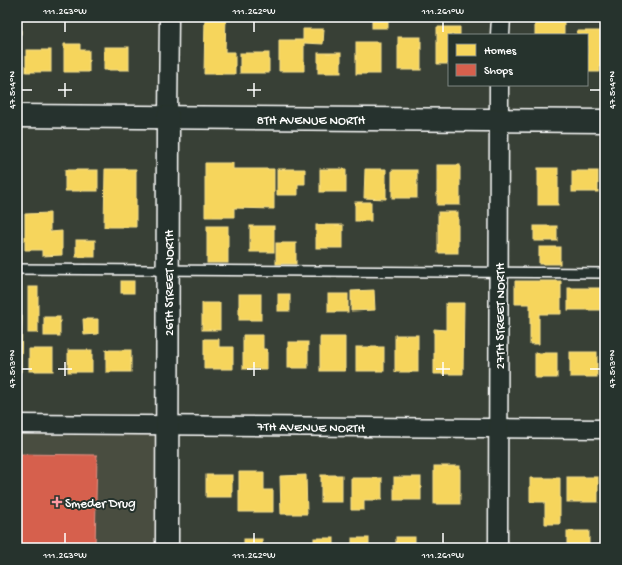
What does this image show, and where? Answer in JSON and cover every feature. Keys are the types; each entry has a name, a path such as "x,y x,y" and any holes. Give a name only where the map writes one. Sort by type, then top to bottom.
{"street":[{"name":"26TH STREET NORTH","path":"167,548 166,425 169,270 169,17"},
{"path":"500,34 501,17"},
{"name":"27TH STREET NORTH","path":"498,548 499,86"},
{"name":"8TH AVENUE NORTH","path":"17,116 605,121"},
{"name":"7TH AVENUE NORTH","path":"17,424 605,429"}],"lane":[{"path":"17,269 605,273"}],"shaded area":[{"path":"17,424 167,425 166,548 17,548"}],"building: Homes":[{"path":"17,17 21,17 21,34 17,34"},
{"path":"205,17 226,17 225,52 235,52 235,74 204,74"},
{"path":"372,17 388,17 388,28 372,28"},
{"path":"535,17 564,17 564,34 535,34"},
{"path":"437,27 460,27 460,34 448,34 448,64 437,64"},
{"path":"303,29 324,29 323,44 304,43 304,71 279,71 279,40 303,40"},
{"path":"577,31 600,31 600,72 588,72 588,34 577,34"},
{"path":"398,37 421,37 421,70 398,70"},
{"path":"356,42 380,42 380,74 356,74"},
{"path":"64,44 80,44 80,50 89,50 89,72 64,72"},
{"path":"104,47 129,47 129,70 104,70"},
{"path":"26,50 51,50 51,72 26,72"},
{"path":"240,53 269,53 269,73 240,73"},
{"path":"318,53 341,53 341,73 318,73"},
{"path":"205,163 233,163 233,169 274,169 274,209 234,208 234,217 205,217"},
{"path":"17,165 19,165 19,193 17,193"},
{"path":"437,165 460,165 460,205 437,205"},
{"path":"538,168 558,168 558,205 538,205"},
{"path":"105,169 136,169 136,227 104,227"},
{"path":"277,169 305,169 305,184 298,184 298,195 277,195"},
{"path":"320,169 346,169 346,192 320,192"},
{"path":"365,169 386,169 386,199 364,198"},
{"path":"65,170 98,170 98,191 65,191"},
{"path":"392,170 417,170 417,198 392,198"},
{"path":"572,171 598,171 598,192 572,192"},
{"path":"355,202 371,202 371,221 355,221"},
{"path":"438,212 458,212 458,253 438,253"},
{"path":"50,213 50,232 62,231 62,255 42,256 42,250 25,250 25,214"},
{"path":"316,225 343,225 343,248 316,248"},
{"path":"207,226 228,226 228,263 207,263"},
{"path":"250,226 274,226 274,252 250,252"},
{"path":"534,226 557,226 557,241 534,241"},
{"path":"76,240 95,240 95,257 76,257"},
{"path":"276,243 296,243 296,264 276,264"},
{"path":"539,247 560,247 560,264 539,264"},
{"path":"121,281 134,281 134,293 121,293"},
{"path":"515,281 561,281 561,314 539,314 539,344 530,344 530,304 515,304"},
{"path":"28,287 38,287 38,333 28,333"},
{"path":"568,288 601,288 601,310 568,310"},
{"path":"374,290 375,310 351,311 351,291"},
{"path":"239,294 261,294 261,320 239,320"},
{"path":"278,294 290,294 290,311 278,311"},
{"path":"328,294 348,294 348,312 328,312"},
{"path":"202,303 220,303 220,330 202,330"},
{"path":"446,303 464,303 463,374 434,374 434,329 446,330"},
{"path":"17,315 22,315 21,372 17,372"},
{"path":"44,317 60,317 60,336 44,336"},
{"path":"83,319 98,319 98,334 84,335"},
{"path":"243,335 263,335 263,349 267,349 267,369 243,369"},
{"path":"395,335 418,335 418,372 395,372"},
{"path":"320,337 345,337 345,371 320,371"},
{"path":"204,339 219,339 219,347 233,347 233,369 204,369"},
{"path":"288,342 308,342 308,368 288,368"},
{"path":"356,347 384,347 384,371 356,371"},
{"path":"29,349 53,349 53,371 29,371"},
{"path":"68,350 92,350 92,372 68,372"},
{"path":"106,350 131,350 131,372 106,372"},
{"path":"570,352 597,352 597,377 570,377"},
{"path":"535,353 557,353 557,378 535,378"},
{"path":"434,466 460,466 460,504 434,504"},
{"path":"239,472 264,472 264,490 273,490 273,512 239,512"},
{"path":"206,475 232,475 232,497 206,497"},
{"path":"306,475 307,514 281,514 280,476"},
{"path":"321,475 342,475 342,502 321,502"},
{"path":"394,477 421,477 421,500 394,500"},
{"path":"567,477 598,477 598,502 567,502"},
{"path":"351,478 382,478 382,500 364,500 364,510 351,510"},
{"path":"530,478 560,478 560,524 545,524 545,502 530,502"},
{"path":"567,531 589,531 589,548 567,548"},
{"path":"396,537 415,537 415,548 396,548"},
{"path":"314,538 334,538 334,548 314,548"},
{"path":"352,538 369,538 369,548 352,548"},
{"path":"244,539 262,539 262,548 244,548"},
{"path":"200,543 229,543 229,548 200,548"},
{"path":"280,544 289,544 289,548 281,548"}],"building: Shops":[{"name":"Smeder Drug","path":"17,454 97,455 95,548 17,548"}],"place":[{"name":"Smeder Drug","path":"57,502"}]}
